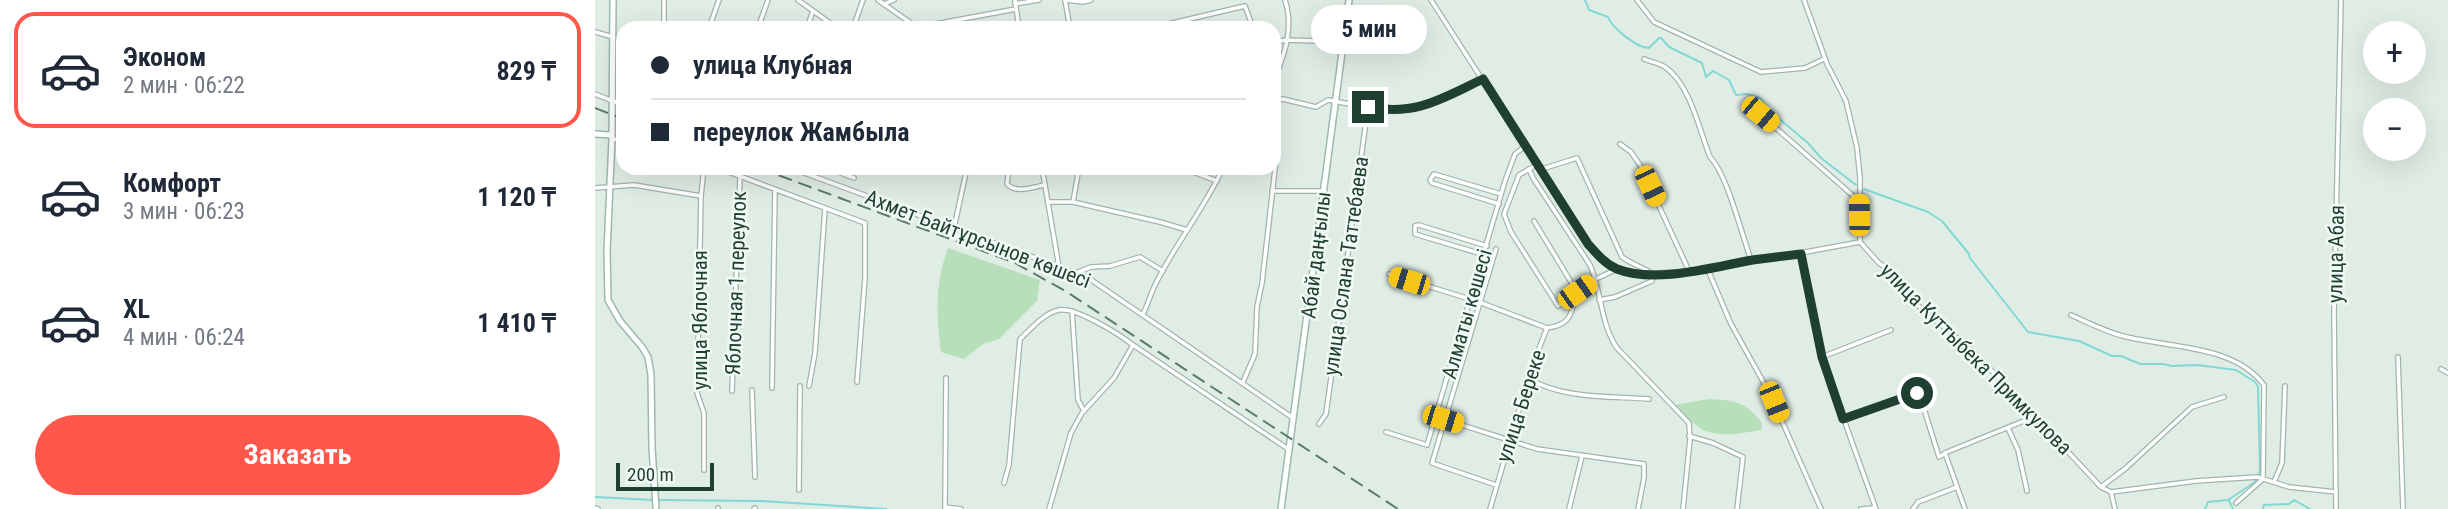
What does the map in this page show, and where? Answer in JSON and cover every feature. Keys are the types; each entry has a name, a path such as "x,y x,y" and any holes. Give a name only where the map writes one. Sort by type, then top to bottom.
{"street":[{"path":"613,0 608,300 620,321 648,357 656,508"},
{"path":"664,0 664,21"},
{"path":"712,21 719,0"},
{"path":"760,21 768,0"},
{"path":"798,0 827,21"},
{"path":"856,21 863,0"},
{"path":"878,0 908,21"},
{"path":"884,4 894,0"},
{"path":"947,21 1039,0"},
{"path":"1069,21 1065,0 1091,0"},
{"path":"1281,58 1287,40 1290,15 1285,0"},
{"name":"Абай даңғылы","path":"1282,509 1349,0"},
{"path":"1431,0 1588,244 1602,260 1617,269 1653,274 1708,270 1860,242 1857,148 1846,101 1825,59 1804,0"},
{"path":"1637,0 1654,22 1761,72 1805,68 1825,59"},
{"name":"улица Абая","path":"2336,509 2335,312 2341,0"},
{"path":"1181,21 1245,6 1250,21"},
{"path":"809,21 813,11"},
{"path":"595,32 613,37"},
{"path":"1281,41 1344,42"},
{"path":"1644,60 1663,65 1677,77 1685,90 1710,157 1715,162 1724,184 1751,260"},
{"path":"1281,99 1316,107 1328,100 1387,111 1410,110 1432,103 1483,79"},
{"path":"595,94 616,102"},
{"name":"улица Ослана Таттебаева","path":"1319,424 1327,414 1368,107"},
{"path":"1760,114 1859,201"},
{"path":"595,134 616,138"},
{"path":"1620,144 1631,152 1640,165 1689,271"},
{"name":"Алматы көшесі","path":"1386,432 1427,445 1501,194 1515,154 1525,146"},
{"path":"1542,169 1577,158 1622,257 1653,274"},
{"path":"1538,164 1519,175 1504,214 1511,232 1558,306 1596,279 1617,269"},
{"path":"1529,169 1532,178 1590,265 1596,279 1608,335 1626,358 1689,423 1683,509"},
{"path":"1499,204 1432,183 1430,180 1434,174 1501,194"},
{"name":"улица Яблочная","path":"703,175 697,393 704,414 704,470"},
{"name":"Ахмет Байтұрсынов көшесі","path":"814,175 1087,277 1295,419"},
{"path":"846,175 854,178"},
{"path":"954,228 965,175"},
{"path":"1008,175 1007,184 1010,188 1018,190 1045,185"},
{"path":"1043,175 1059,267"},
{"path":"1073,202 1078,175"},
{"path":"1201,175 1217,181"},
{"path":"1143,314 1155,285 1220,175"},
{"path":"1243,382 1255,354 1257,307 1274,175"},
{"path":"740,176 866,225 857,382"},
{"name":"Яблочная 1 переулок","path":"731,391 740,176"},
{"path":"595,188 634,185 701,197"},
{"path":"772,388 775,190"},
{"path":"1272,191 1325,191"},
{"path":"1048,202 1073,202 1187,230"},
{"path":"809,386 815,353 825,208"},
{"path":"1389,274 1471,299 1547,328 1559,326 1568,320 1577,292 1534,221"},
{"path":"1485,255 1415,234 1415,226 1487,246"},
{"name":"улица Куттыбека Примкулова","path":"1860,242 1879,263 1896,275 1909,298 1973,352 2101,487 2111,492"},
{"path":"1496,249 1431,463 1496,485"},
{"path":"1801,254 1822,357 1875,508 1861,509"},
{"path":"1076,273 1138,257 1163,271"},
{"path":"1708,270 1731,324 1770,394 1820,508"},
{"path":"1599,300 1615,297 1652,281 1653,274"},
{"path":"1004,484 1009,465 1020,339 1035,324 1055,311 1072,311 1133,345 1290,451"},
{"path":"1072,311 1078,400 1084,411"},
{"path":"2071,315 2127,337 2214,354 2235,361 2255,373 2264,385 2263,479 2237,503"},
{"name":"улица Береке","path":"1489,509 1547,328"},
{"path":"1822,357 1891,330"},
{"path":"1048,509 1071,433 1084,411 1114,378 1133,345"},
{"path":"2398,356 2403,509"},
{"path":"2441,369 2448,373"},
{"path":"946,378 945,508 961,509"},
{"path":"1529,379 1553,389 1582,395 1649,399"},
{"path":"799,490 800,386"},
{"path":"2274,482 2282,463 2285,386"},
{"path":"752,390 755,477"},
{"path":"1843,419 1919,393 1938,457 2036,416"},
{"path":"2101,487 2126,468 2192,407 2224,397"},
{"path":"1443,419 1537,449 1644,464 1638,509"},
{"path":"2008,428 2018,450 2027,491"},
{"path":"1689,436 1713,443 1743,457 1737,509"},
{"path":"1945,453 1965,509"},
{"path":"1569,509 1582,456"},
{"path":"2116,509 2111,492 2196,481 2257,477 2289,487 2336,492"},
{"path":"1913,509 1918,502 1957,487"}],"green space":[{"path":"948,248 1040,280 1037,301 999,339 983,344 964,359 941,352 938,300"},
{"path":"1709,399 1733,401 1745,406 1762,423 1761,430 1730,434 1707,431 1693,423 1675,405"}],"waterway":[{"path":"1585,0 1589,10 1608,17 1620,32 1638,45 1649,48 1661,38 1669,47 1702,63 1706,77 1713,71 1729,80 1736,95 1747,94 1760,98 1770,111 1808,143 1821,158 1856,185"},
{"path":"1864,189 1928,212 1942,221 2028,332 2079,341 2112,356 2121,356 2140,364 2197,365 2236,370 2255,382 2258,387 2260,470 2255,482 2228,500 2208,502 2205,509"},
{"path":"595,497 653,500"},
{"path":"659,500 761,501 886,509"},
{"path":"2263,509 2264,505 2289,504 2294,500 2310,509"},
{"path":"2229,501 2233,509"}],"railway":[{"path":"595,108 616,116"},
{"path":"778,175 1015,263 1067,292 1398,509"}],"route":[{"path":"1368,107 1387,111 1410,110 1432,103 1483,79 1588,244 1602,260 1617,269 1642,274 1708,270 1751,260 1801,254 1822,357 1843,419 1917,393"}]}
